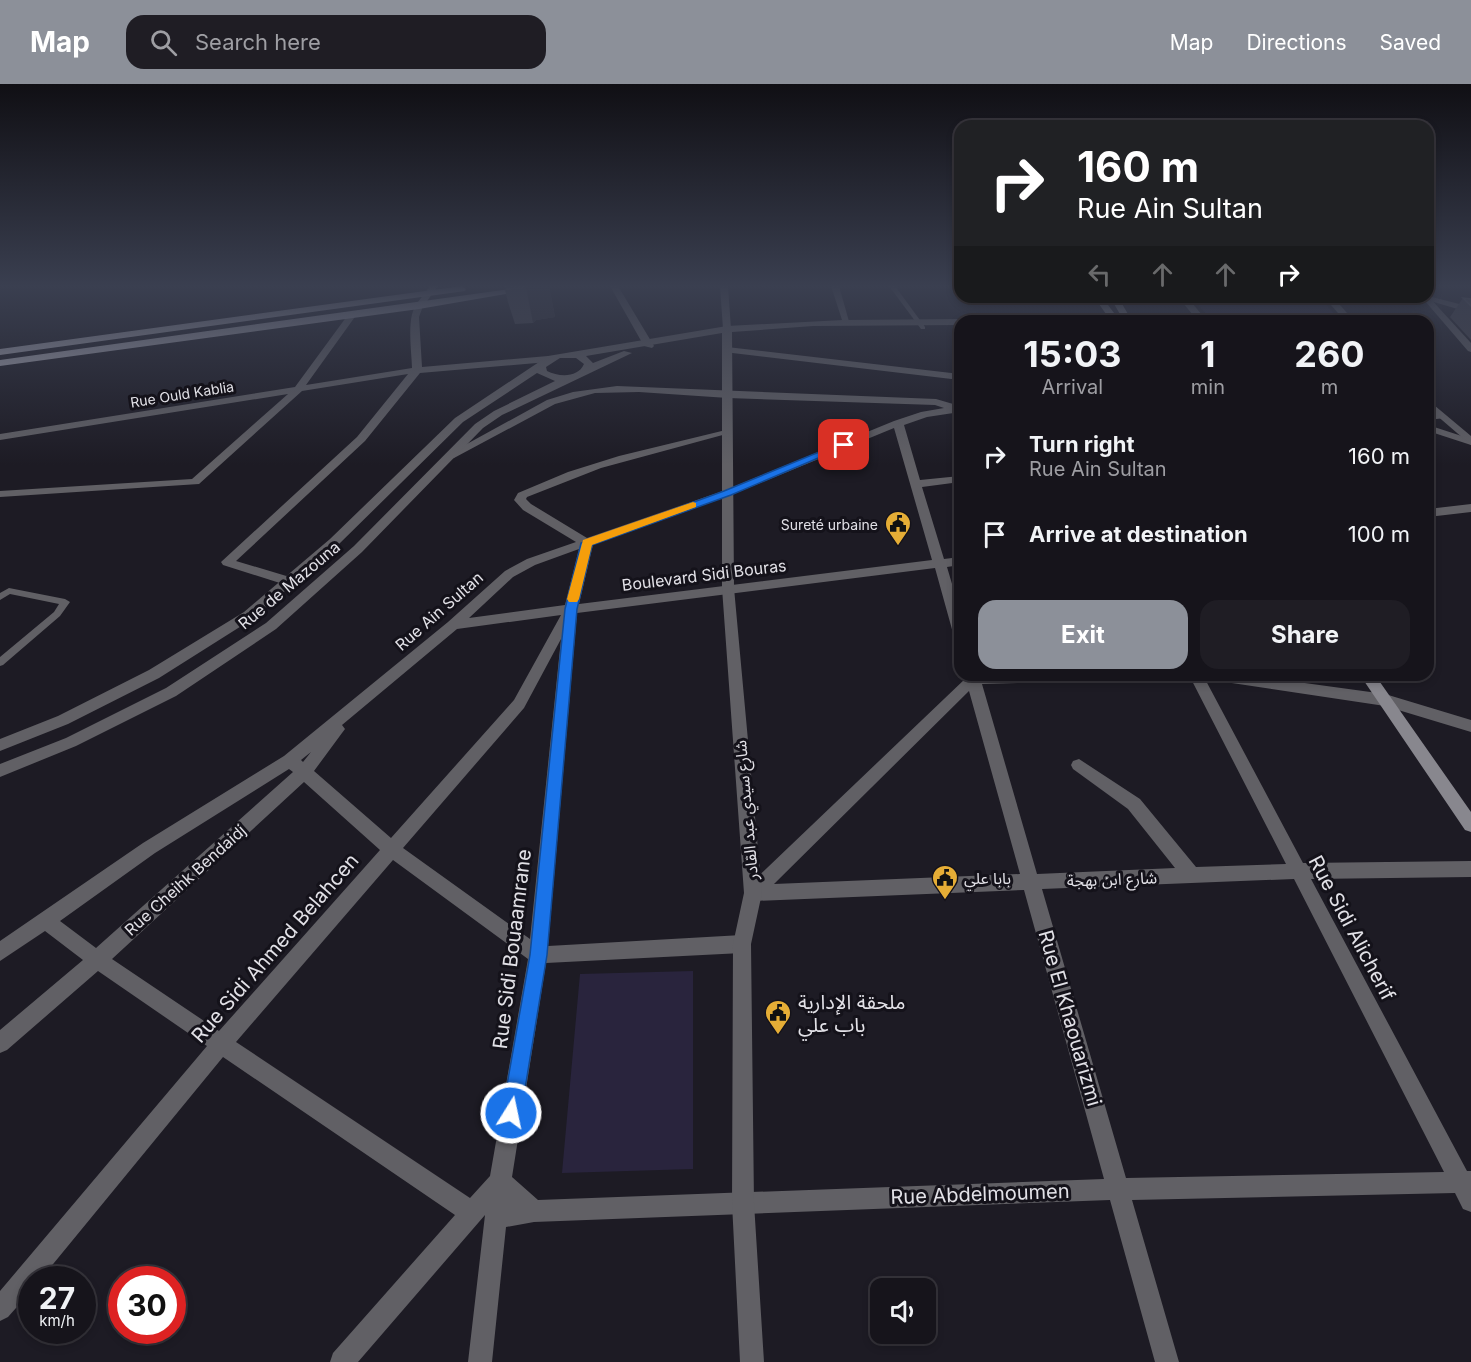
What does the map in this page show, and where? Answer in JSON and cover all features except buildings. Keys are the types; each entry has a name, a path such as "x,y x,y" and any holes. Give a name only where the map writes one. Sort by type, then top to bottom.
{"main road":[{"path":"0,352 44,346"},
{"path":"0,363 125,346"},
{"path":"1371,681 1471,825"}],"street":[{"path":"0,494 195,482 299,388 330,346"},
{"path":"288,581 227,562 361,439 417,370 416,346"},
{"path":"573,355 636,346"},
{"path":"573,355 587,360 588,369 643,346"},
{"name":"شارع سيدي عبد القادر","path":"727,346 728,588 753,893 741,944 743,1203 752,1362"},
{"path":"773,346 954,376"},
{"name":"Rue Ould Kablia","path":"0,437 417,370 544,363 573,355"},
{"path":"544,363 542,373 547,376 568,378"},
{"name":"Rue de Mazouna","path":"0,745 63,720 154,675 249,615 334,542 459,420 544,363"},
{"name":"Rue de Mazouna","path":"0,771 71,742 171,692 271,626 358,549 479,426 498,413 568,378 581,375 588,369"},
{"path":"450,456 551,402 587,390 607,388 726,395 936,402 954,408"},
{"path":"1434,409 1471,442"},
{"name":"Rue Ain Sultan","path":"0,952 148,848 290,760 453,626 509,574 531,562 727,493 898,423 925,414 954,410"},
{"path":"1434,417 1441,416"},
{"path":"898,423 954,612"},
{"path":"1434,430 1471,442"},
{"path":"587,543 527,507 520,500 522,495 623,457 726,431"},
{"path":"916,484 954,480"},
{"path":"1434,512 1471,508"},
{"name":"Rue Sidi Bouaamrane","path":"480,1362 500,1181 538,955 571,609 587,543"},
{"name":"Boulevard Sidi Bouras","path":"453,626 728,588 954,562"},
{"name":"Rue Sidi Ahmed Belahcen","path":"0,1309 221,1044 519,704 571,609"},
{"path":"753,893 969,681"},
{"name":"Rue El Khaouarizmi","path":"974,681 1030,883 1120,1189 1167,1362"},
{"name":"Rue Sidi Alicherif","path":"1199,681 1297,871 1468,1188"},
{"path":"1252,681 1385,700 1471,726"},
{"name":"Rue Cheihk Bendaidj","path":"0,1043 97,960 304,772 356,705"},
{"path":"290,760 391,849 538,955 741,944"},
{"path":"1079,765 1134,804 1192,876"},
{"name":"شارع ابن بهجة","path":"753,893 1297,871 1471,869"},
{"path":"46,921 97,960 471,1213"},
{"path":"342,1362 500,1181 534,1211"},
{"name":"Rue Abdelmoumen","path":"495,1218 534,1211 1120,1189 1468,1188"}],"lane":[{"path":"0,597 9,591 65,602 57,614 0,663"}],"shaded area":[{"path":"693,971 693,1169 562,1173 580,974"}],"slow traffic":[{"path":"573,599 587,543 693,505"}],"place":[{"name":"Sureté urbaine","path":"898,547"},
{"name":"بابا علي","path":"945,901"},
{"name":"ملحقة الإدارية باب علي","path":"778,1036"}],"route":[{"path":"511,1113 538,955 571,609 587,543 727,493 844,445"}]}
